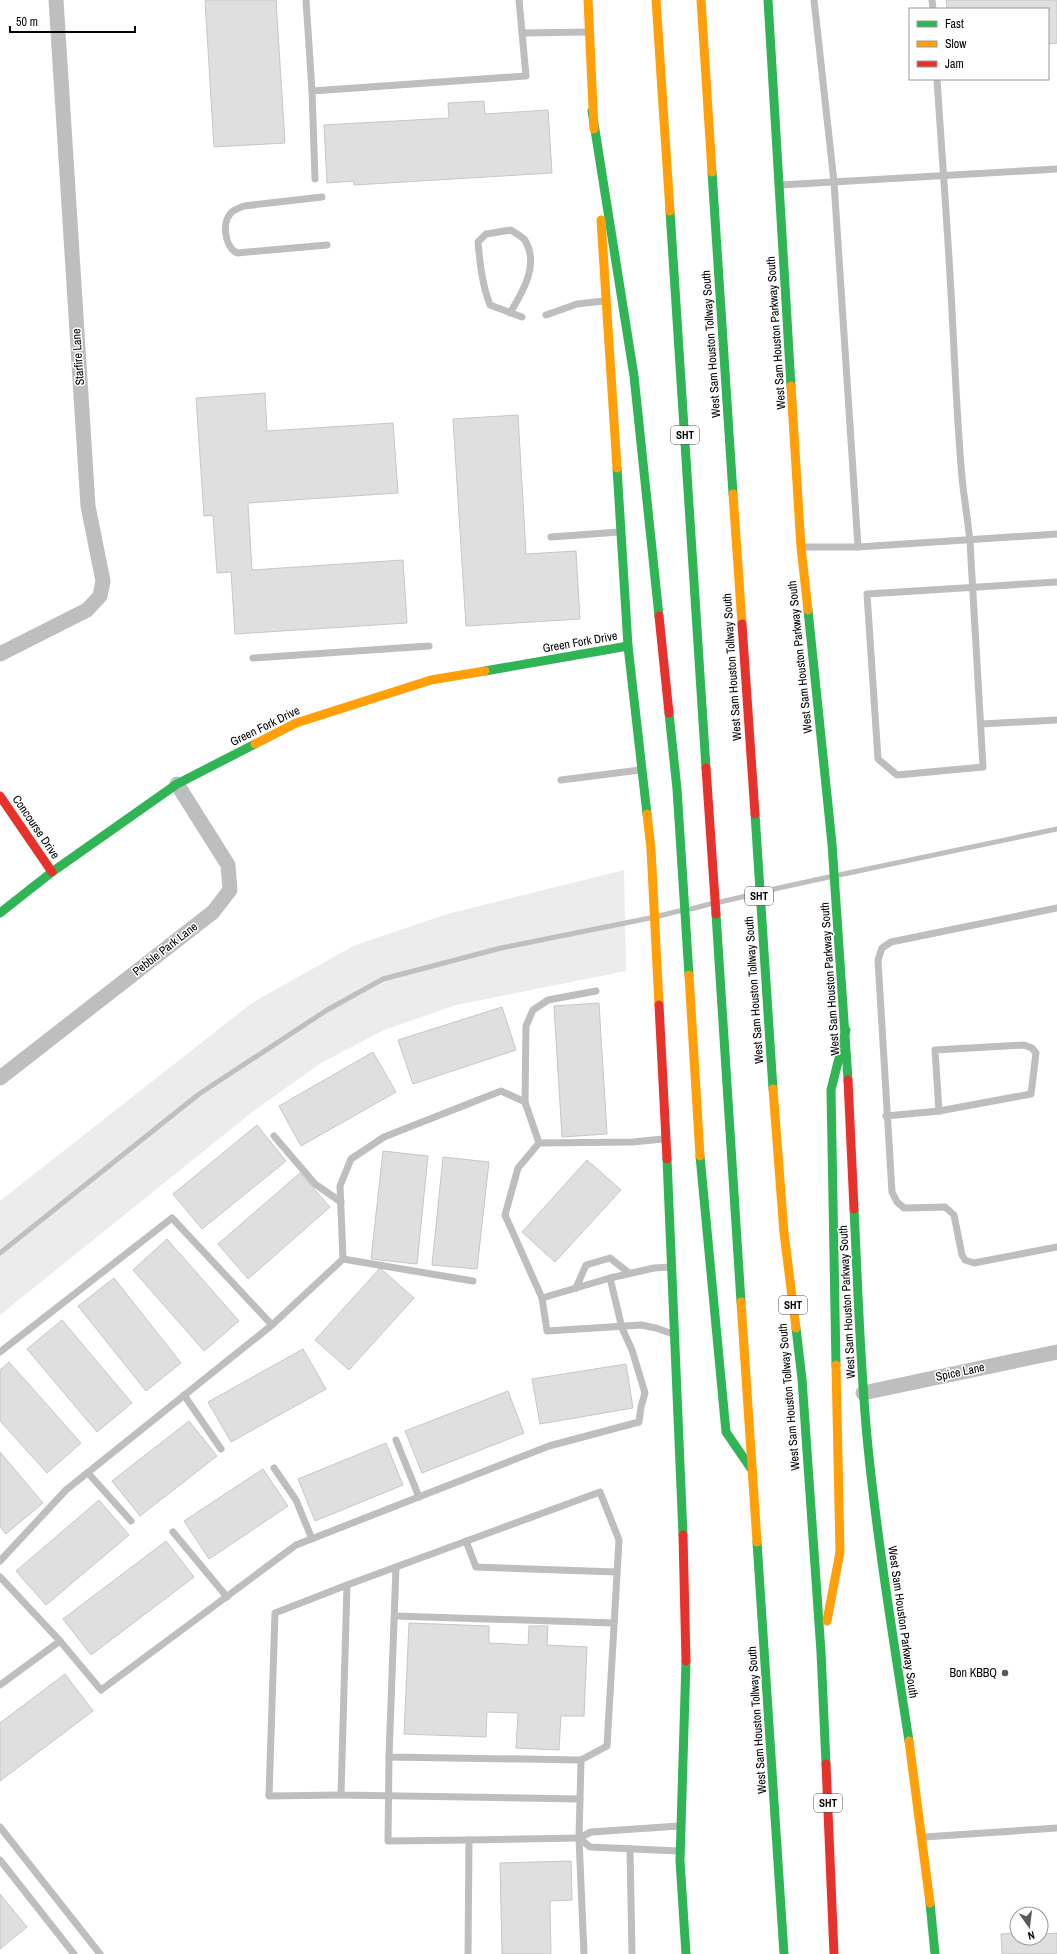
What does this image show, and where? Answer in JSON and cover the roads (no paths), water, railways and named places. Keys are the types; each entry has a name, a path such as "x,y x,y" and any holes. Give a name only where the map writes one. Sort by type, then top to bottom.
{"main road":[{"path":"588,0 592,111 606,300 628,646 651,849 666,1139 687,1640 681,1851 686,1954"},
{"name":"West Sam Houston Tollway South","path":"656,0 784,1954"},
{"name":"West Sam Houston Tollway South","path":"701,0 754,832 783,1225 802,1378 821,1652 834,1954"},
{"name":"West Sam Houston Parkway South","path":"768,0 778,186 801,547 832,844 846,1030 863,1393 882,1562 922,1837 935,1954"},
{"path":"592,111 634,376 677,789 701,1169 726,1432 752,1470"},
{"name":"Green Fork Drive","path":"0,913 52,872 177,784 296,723 431,680 628,646"},
{"name":"Concourse Drive","path":"0,796 52,872"},
{"path":"821,1652 840,1552 831,1090 846,1030"}],"street":[{"name":"Starfire Lane","path":"0,654 87,610 100,596 103,581 88,506 56,0"},
{"name":"Pebble Park Lane","path":"0,1078 213,912 230,890 228,865 177,784"},
{"name":"Spice Lane","path":"863,1393 1057,1352"}],"lane":[{"path":"306,0 312,91 315,179"},
{"path":"312,91 526,76 519,0"},
{"path":"814,0 834,182 858,547"},
{"path":"522,32 588,32"},
{"path":"937,80 945,176 962,476 970,540 972,588 984,767 897,775 878,759 867,594 972,588 1057,582"},
{"path":"778,186 1057,169"},
{"path":"322,197 244,206 233,211 227,218 227,242 232,250 237,253 327,246"},
{"path":"510,313 527,284 530,256 526,241 512,230 486,234 478,242 483,288 490,305 510,313 522,317"},
{"path":"546,316 577,304 606,300"},
{"path":"551,537 621,532"},
{"path":"801,547 858,547 1057,534"},
{"path":"253,658 429,646"},
{"path":"981,724 1057,720"},
{"path":"561,780 642,770"},
{"path":"1057,908 891,942 882,948 878,960 886,1116 892,1192 897,1202 904,1208 945,1207 950,1211 954,1215 962,1255 965,1260 974,1262 1057,1247"},
{"path":"539,1143 525,1102 526,1026 533,1010 548,1000 596,991"},
{"path":"886,1116 939,1111 1031,1094 1036,1053 1032,1048 1024,1045 935,1050 939,1111"},
{"path":"0,1561 66,1490 272,1325 343,1259 340,1186 351,1159 384,1137 501,1091 525,1102"},
{"path":"274,1136 315,1184 341,1202"},
{"path":"666,1139 633,1142 539,1143 518,1168 505,1215 542,1298 547,1331 622,1328 641,1325 675,1334"},
{"path":"0,1352 172,1218 272,1325"},
{"path":"576,1288 586,1266 610,1258 629,1273"},
{"path":"343,1259 473,1282"},
{"path":"542,1298 629,1273 654,1268 672,1267"},
{"path":"0,1577 60,1641 101,1690 296,1545 549,1446 639,1422 645,1393 632,1350 622,1328 610,1278"},
{"path":"184,1395 221,1449"},
{"path":"396,1440 419,1497"},
{"path":"274,1468 296,1500 312,1539"},
{"path":"88,1473 131,1521"},
{"path":"389,1757 580,1760 607,1746 618,1540 600,1492 275,1613 269,1796 389,1795 580,1799"},
{"path":"173,1532 227,1597"},
{"path":"466,1541 476,1567 617,1572"},
{"path":"396,1567 389,1757 388,1841 579,1838 591,1832 682,1826"},
{"path":"341,1795 347,1585"},
{"path":"395,1616 614,1623"},
{"path":"0,1685 60,1641"},
{"path":"580,1760 579,1838 584,1954"},
{"path":"0,1827 100,1954"},
{"path":"922,1837 1057,1828"},
{"path":"579,1838 590,1847 681,1851"},
{"path":"468,1954 469,1840"},
{"path":"630,1849 632,1954"},
{"path":"0,1860 74,1954"}],"waterway":[{"path":"839,875 1057,829"},
{"path":"765,891 829,877"},
{"path":"720,902 755,894"},
{"path":"691,909 710,904"},
{"path":"659,916 679,911"},
{"path":"0,1253 199,1094 327,1010 383,979 501,948 650,918"}],"place":[{"name":"Bon KBBQ","path":"1005,1673"}]}
